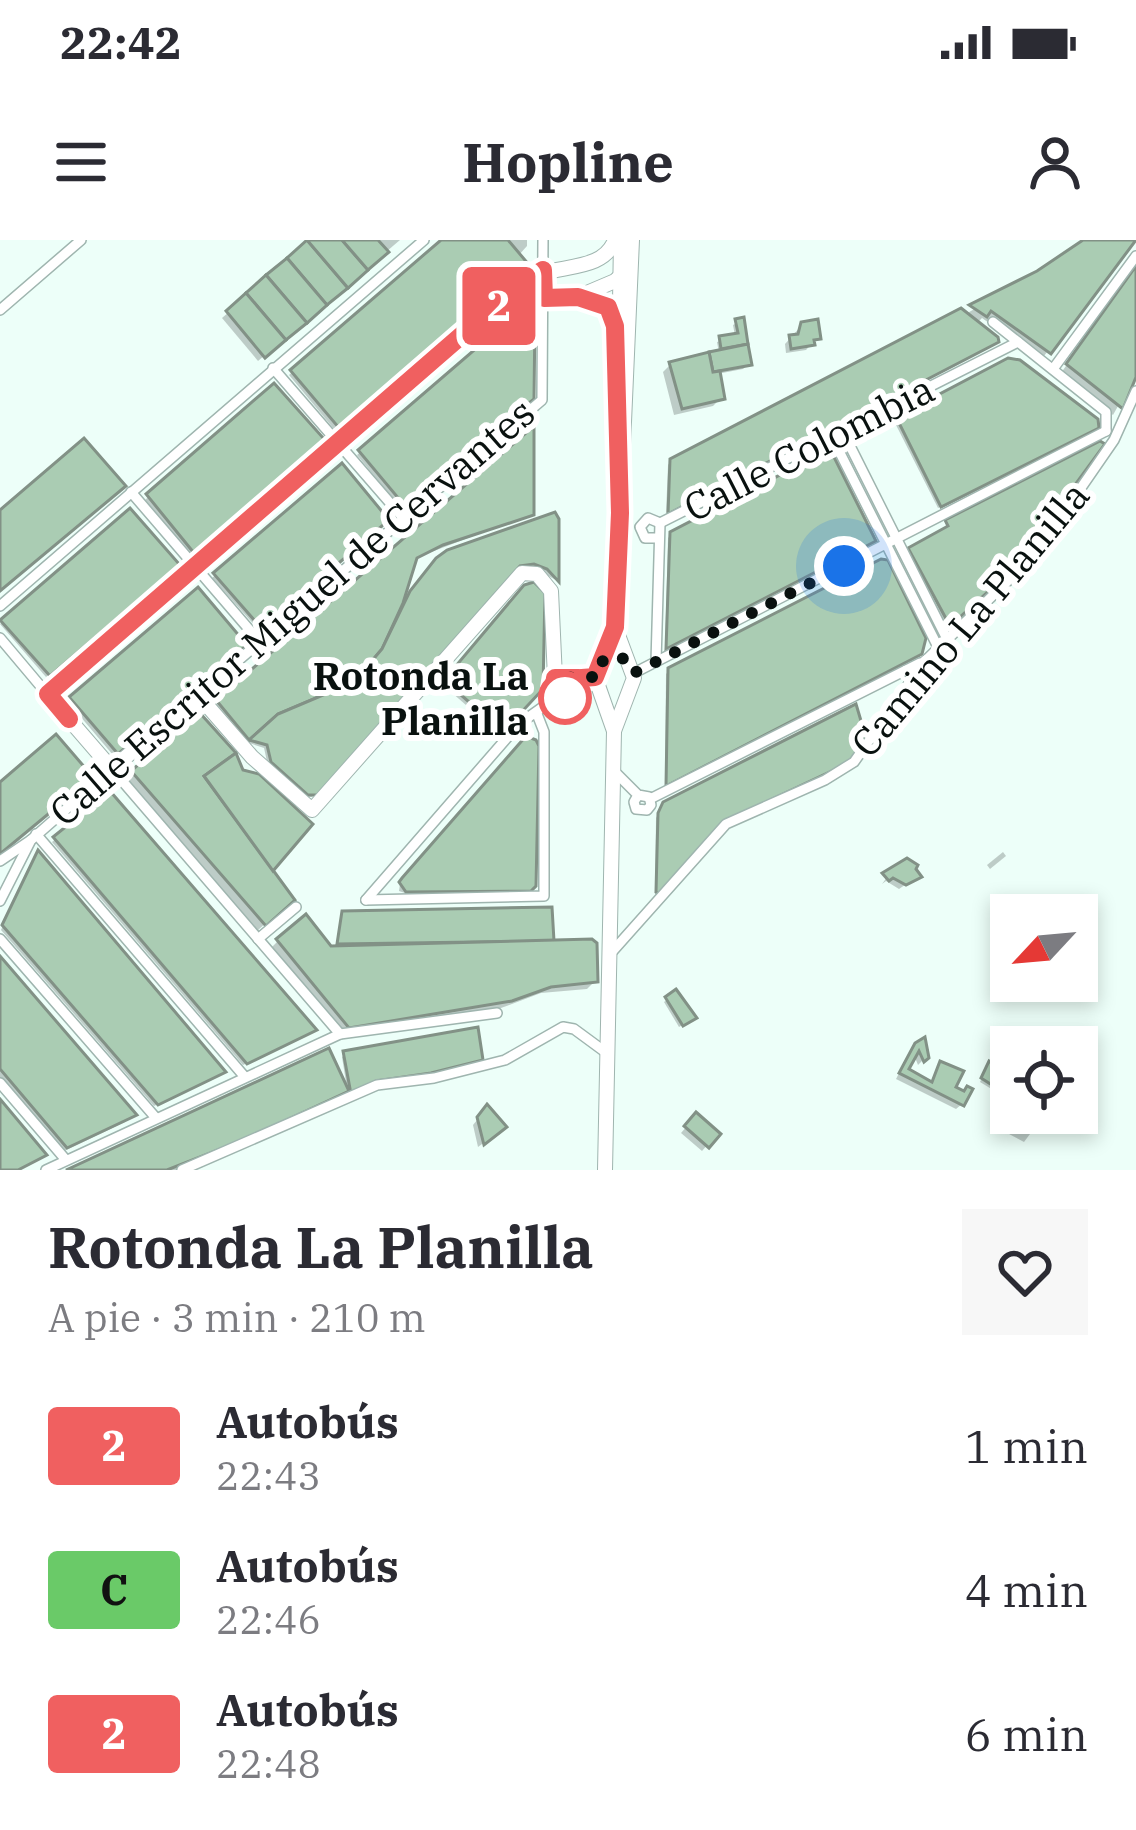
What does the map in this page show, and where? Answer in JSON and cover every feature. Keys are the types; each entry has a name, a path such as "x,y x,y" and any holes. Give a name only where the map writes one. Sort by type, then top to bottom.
{"main road":[{"path":"510,296 578,295 621,277 626,271 624,240"},
{"path":"620,513 613,314 603,303 578,295 558,281 561,271 600,260 624,240"},
{"path":"624,240 628,368"},
{"path":"578,266 591,284 578,295"},
{"path":"112,769 48,694 523,282 543,270 578,266 621,277"},
{"path":"605,1170 614,731 598,676 615,627 628,368 621,277"},
{"path":"618,422 621,277"},
{"path":"198,695 252,757 313,810 522,573 537,574 551,590 555,678 598,676 614,656 632,668"},
{"path":"614,731 632,668 615,627"},
{"path":"598,676 610,695 626,692"},
{"name":"Calle Escritor Miguel de Cervantes","path":"112,769 198,695"}],"street":[{"path":"0,310 81,240"},
{"path":"0,606 424,240"},
{"name":"Calle Escritor Miguel de Cervantes","path":"198,695 542,400 543,240"},
{"path":"1053,369 1136,256"},
{"path":"632,668 656,662 1110,435 1106,412 993,322"},
{"name":"Calle Colombia","path":"656,662 660,523 1018,342"},
{"path":"274,368 404,519"},
{"name":"Camino La Planilla","path":"611,953 727,824 854,763 925,661 1014,575 1065,512 1136,391"},
{"path":"837,435 942,642"},
{"path":"131,491 260,642"},
{"path":"659,538 645,538 640,527 648,518 660,523"},
{"path":"0,638 48,694"},
{"path":"614,771 638,795 634,802 640,812 650,808 650,800 925,661"},
{"path":"538,715 544,732 544,896 366,900 519,724 550,703 555,678"},
{"path":"112,769 340,1034"},
{"name":"Calle Escritor Miguel de Cervantes","path":"0,901 33,837 112,769"},
{"path":"10,880 0,865 33,837 244,1076"},
{"path":"258,939 296,907"},
{"path":"0,939 156,1118"},
{"path":"46,1170 340,1034 496,1013"},
{"path":"182,1170 377,1085 434,1078 505,1060 563,1027 574,1029 608,1054"},
{"path":"0,1083 66,1160"}],"building":[{"path":"307,240 348,288 327,305 287,258"},
{"path":"307,240 342,240 368,270 348,288"},
{"path":"342,240 378,240 389,252 368,270"},
{"path":"441,240 508,240 530,266 339,428 290,370"},
{"path":"1083,240 1136,240 1051,354 991,311 987,317 969,305 1037,271"},
{"path":"287,258 327,305 307,323 266,275"},
{"path":"1136,266 1136,377 1123,409 1066,364"},
{"path":"266,275 307,323 286,340 246,293"},
{"path":"246,293 286,340 265,358 226,311"},
{"path":"523,308 535,316 534,399 404,505 358,450"},
{"path":"961,308 999,342 668,514 670,459"},
{"path":"744,317 748,344 721,349 719,336 738,333 735,319"},
{"path":"818,319 821,339 814,340 815,345 791,349 789,335 798,334 801,322"},
{"path":"748,344 752,365 713,372 709,352"},
{"path":"709,352 713,372 720,371 725,399 682,409 669,362"},
{"path":"1008,358 1020,360 1098,419 1099,428 941,507 896,417"},
{"path":"274,383 325,440 194,553 146,494"},
{"path":"534,426 534,515 417,558 382,649 354,682 278,714 249,740 216,700"},
{"path":"84,438 126,486 0,591 0,510"},
{"path":"1100,441 1105,444 1014,568 950,626 908,548 948,526 945,520"},
{"path":"826,451 832,453 876,541 666,649 670,532"},
{"path":"342,463 389,520 262,629 213,573"},
{"path":"130,508 180,565 50,676 0,620"},
{"path":"555,512 559,582 547,569 520,566 318,795 308,795 271,762 267,745 249,740 278,714 354,682 382,649 410,591 436,558"},
{"path":"881,559 888,560 926,638 922,654 666,786 668,668"},
{"path":"534,582 545,593 543,689 503,732 444,680 524,585"},
{"path":"198,587 247,645 118,754 69,697"},
{"path":"856,704 867,741 853,761 726,821 660,894 656,892 658,813 663,802"},
{"path":"199,712 236,753 204,776 295,900 266,926 131,771"},
{"path":"56,734 93,777 0,854 0,782"},
{"path":"526,736 539,746 536,886 531,891 406,892 399,882 402,878"},
{"path":"236,753 243,770 259,774 313,824 273,871 204,776"},
{"path":"110,791 317,1030 247,1064 53,837"},
{"path":"38,850 226,1072 158,1105 2,925"},
{"path":"907,858 918,865 922,877 906,885 893,878 889,881 882,873"},
{"path":"552,907 554,941 337,944 342,911"},
{"path":"306,914 331,946 592,939 597,943 598,982 551,987 512,1001 349,1028 276,939"},
{"path":"0,956 137,1115 67,1148 0,1069"},
{"path":"676,989 697,1018 683,1026 665,997"},
{"path":"478,1027 483,1060 376,1081 351,1094 343,1051"},
{"path":"925,1037 929,1058 924,1062 919,1051 909,1069 932,1082 940,1061 964,1071 956,1087 973,1089 964,1106 899,1073 915,1043"},
{"path":"329,1048 349,1091 246,1139 167,1170 66,1170"},
{"path":"989,1061 990,1084 981,1078"},
{"path":"0,1099 47,1155 18,1170 0,1170"},
{"path":"487,1104 507,1127 484,1145 477,1117"},
{"path":"696,1112 721,1134 709,1148 684,1126"}],"bus line":[{"name":"2","path":"69,719 48,694 523,282 543,270 544,298 596,300 608,307 615,326 620,513 615,627 595,677 582,678 567,697 552,699 555,678 579,678"}],"place":[{"name":"Rotonda La Planilla","path":"565,698"}],"route":[{"path":"565,698 554,694 555,678 595,677 599,663 614,656 625,659 634,673 844,566"}]}
